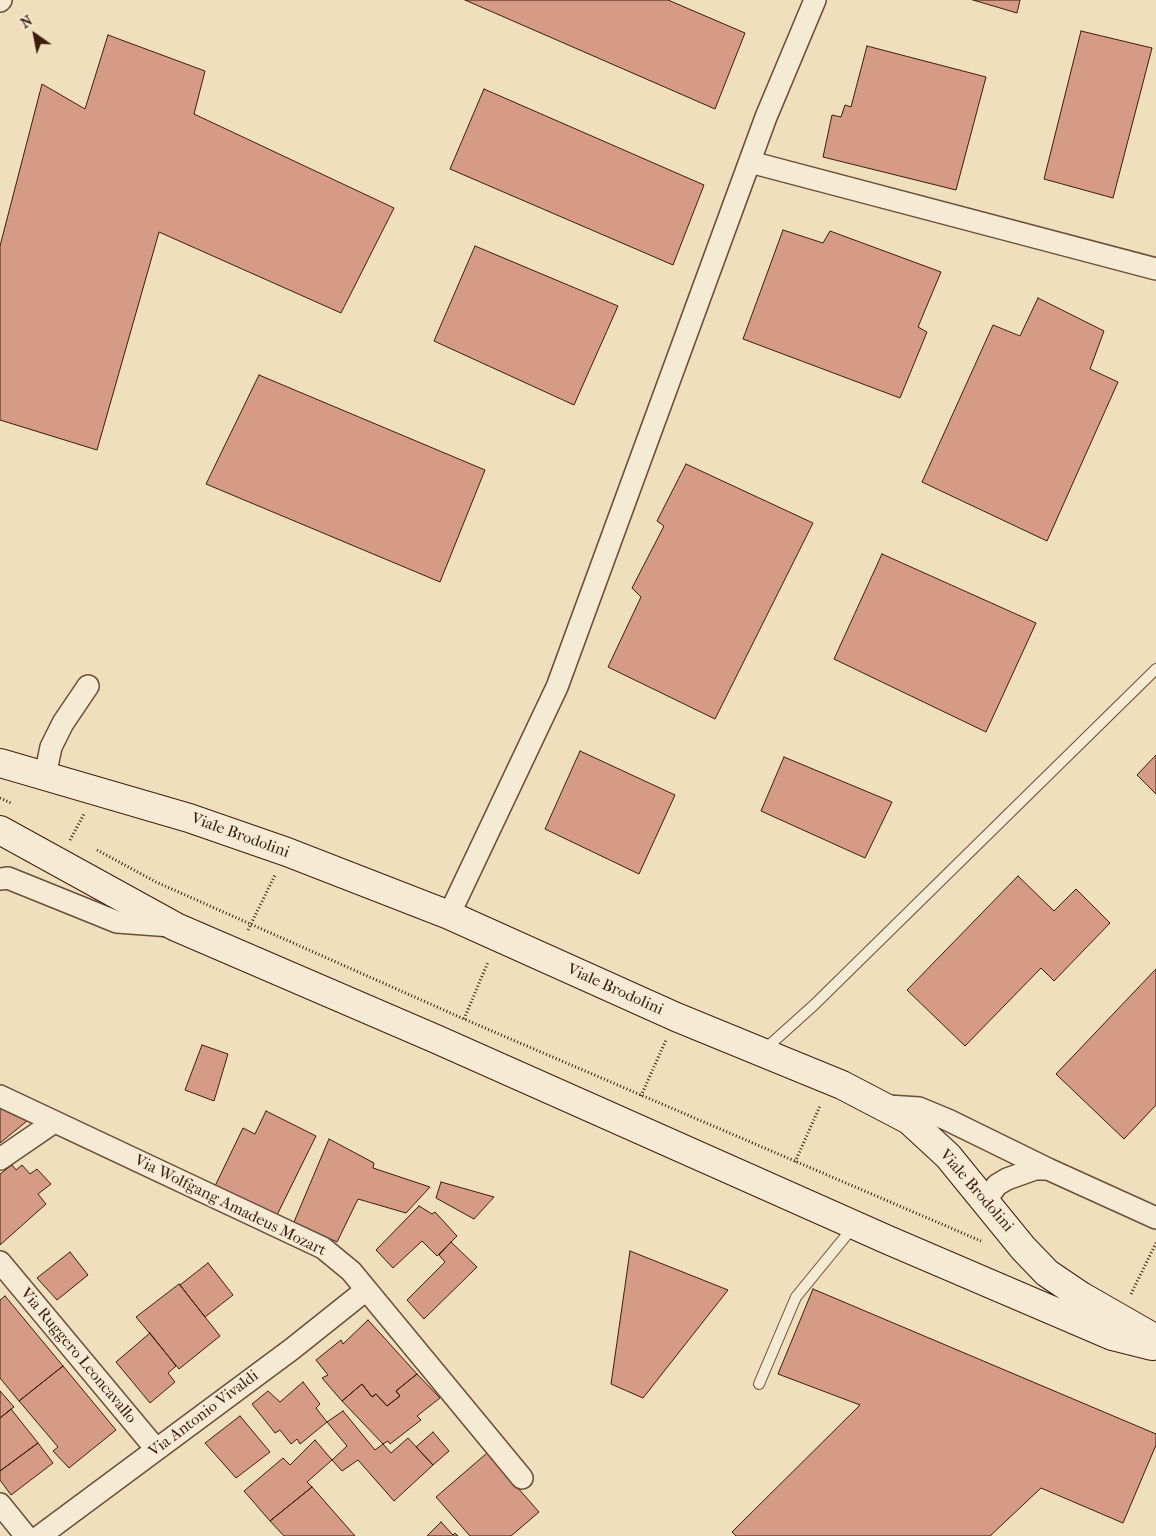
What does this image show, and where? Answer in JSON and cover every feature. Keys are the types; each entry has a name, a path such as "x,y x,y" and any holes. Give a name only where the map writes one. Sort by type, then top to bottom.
{"street":[{"path":"449,916 557,687 750,162 815,0"},
{"path":"750,162 1156,268"},
{"path":"45,776 51,747 88,686"},
{"name":"Viale Brodolini","path":"0,763 189,818 287,852 449,916 676,1017 832,1080 885,1106 909,1120 948,1156 1023,1248 1047,1273 1081,1296 1156,1339"},
{"path":"0,830 176,927 855,1226 1112,1336 1156,1348"},
{"path":"0,879 8,878 117,922 176,927"},
{"name":"Via Wolfgang Amadeus Mozart","path":"0,1096 323,1248 351,1270 522,1478"},
{"path":"885,1106 919,1108 1156,1218"},
{"path":"0,1159 54,1122"},
{"path":"985,1201 997,1185 1007,1179 1035,1169 1048,1169"},
{"name":"Via Ruggero Leoncavallo","path":"0,1262 156,1449"},
{"name":"Via Antonio Vivaldi","path":"40,1536 366,1290"},
{"path":"0,1504 26,1536"}],"lane":[{"path":"763,1051 814,1005 1156,669"},
{"path":"759,1384 796,1297 855,1226"}],"path":[{"path":"58,862 96,791"},
{"path":"0,798 16,806"},
{"path":"64,832 80,841"},
{"path":"89,846 156,882 464,1019 989,1245"},
{"path":"236,953 287,852"},
{"path":"464,1019 498,939"},
{"path":"649,1077 676,1017"},
{"path":"795,1162 832,1080"},
{"path":"1120,1317 1156,1243"}],"building":[{"path":"465,0 668,0 745,33 715,109"},
{"path":"973,0 1020,0 1017,13"},
{"path":"1081,31 1152,48 1113,198 1044,179"},
{"path":"108,35 205,71 194,114 394,208 341,313 159,232 97,450 0,420 0,246 42,84 85,109"},
{"path":"867,46 986,77 956,190 823,157 832,115 841,117 845,105 851,107"},
{"path":"484,89 704,185 673,265 450,169"},
{"path":"783,230 823,243 830,231 941,272 918,327 927,332 900,398 743,339"},
{"path":"475,246 618,306 574,405 434,341"},
{"path":"1038,298 1104,331 1090,369 1118,382 1047,541 922,482 993,325 1020,336"},
{"path":"259,375 485,470 440,582 206,484"},
{"path":"686,464 813,523 715,719 608,667 641,597 632,588 664,526 657,521"},
{"path":"882,554 1036,623 986,732 834,659"},
{"path":"580,751 675,795 639,874 545,829"},
{"path":"1156,755 1156,794 1137,775"},
{"path":"784,757 892,802 865,858 761,811"},
{"path":"1018,876 1054,911 1076,889 1110,923 1054,981 1041,968 965,1046 907,990"},
{"path":"1156,969 1156,1105 1124,1139 1056,1074"},
{"path":"202,1045 228,1054 214,1101 185,1090"},
{"path":"0,1107 27,1121 0,1143"},
{"path":"266,1111 316,1136 277,1215 215,1186 243,1128 255,1134"},
{"path":"329,1139 374,1163 373,1168 430,1187 406,1213 358,1199 337,1242 294,1222"},
{"path":"12,1165 16,1170 22,1165 30,1174 37,1169 51,1184 38,1194 46,1204 0,1245 0,1174"},
{"path":"441,1182 494,1197 474,1219 436,1198"},
{"path":"419,1206 432,1214 435,1212 457,1236 437,1256 422,1241 393,1268 376,1250"},
{"path":"451,1242 477,1267 424,1319 407,1300 445,1262 439,1255"},
{"path":"630,1251 728,1290 643,1398 611,1384"},
{"path":"70,1252 88,1275 57,1300 37,1278"},
{"path":"208,1263 233,1295 205,1317 180,1285"},
{"path":"179,1284 220,1336 179,1369 136,1317"},
{"path":"813,1289 1156,1434 1156,1445 1123,1523 1041,1488 990,1536 736,1536 732,1532 860,1405 778,1374"},
{"path":"5,1296 63,1366 19,1401 0,1378 0,1300"},
{"path":"368,1320 417,1374 396,1391 400,1396 387,1406 376,1394 372,1397 362,1384 342,1401 322,1378 328,1375 316,1360 341,1340 343,1344"},
{"path":"150,1333 176,1366 168,1373 175,1382 150,1403 116,1362"},
{"path":"63,1366 116,1430 69,1468 53,1451 58,1447 19,1401"},
{"path":"417,1374 440,1398 417,1416 421,1420 390,1444 388,1441 383,1444 342,1401 362,1384 372,1397 376,1394 387,1406 400,1396 396,1391"},
{"path":"303,1382 320,1404 316,1408 327,1422 300,1444 297,1439 291,1444 280,1430 275,1433 252,1404 268,1391 280,1402"},
{"path":"0,1391 14,1407 0,1418"},
{"path":"11,1409 38,1443 0,1471 0,1418"},
{"path":"343,1411 375,1450 383,1444 391,1453 408,1438 433,1465 394,1501 358,1460 342,1471 332,1460 347,1446 327,1422"},
{"path":"240,1416 270,1452 236,1478 205,1443"},
{"path":"433,1432 449,1451 433,1465 416,1447"},
{"path":"315,1440 332,1460 307,1482 312,1487 270,1521 244,1491 283,1458 290,1465"},
{"path":"38,1443 53,1463 11,1495 0,1480 0,1471"},
{"path":"487,1453 539,1512 511,1536 470,1536 436,1497"},
{"path":"312,1487 355,1536 284,1536 270,1521"},
{"path":"441,1522 453,1535 455,1533 458,1536 427,1536"}]}
